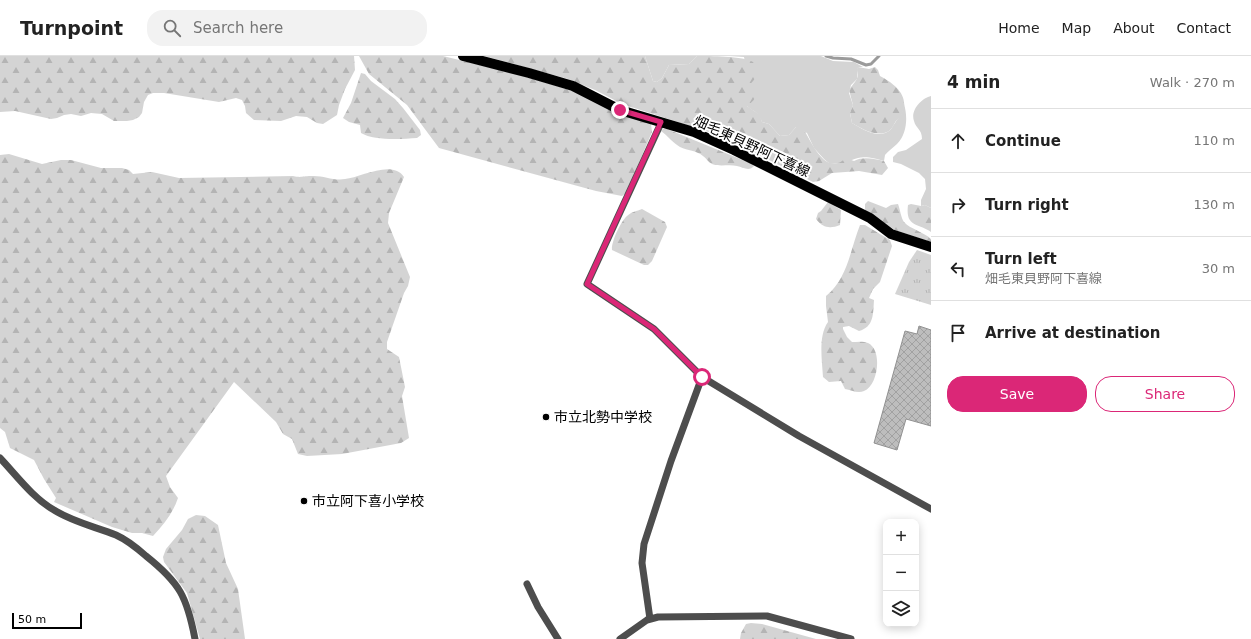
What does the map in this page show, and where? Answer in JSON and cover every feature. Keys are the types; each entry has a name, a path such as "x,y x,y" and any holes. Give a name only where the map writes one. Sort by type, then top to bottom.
{"main road":[{"name":"畑毛東貝野阿下喜線","path":"463,56 573,86 620,110 694,132 734,150 870,218 891,234 931,247"}],"street":[{"path":"661,122 587,284 654,329 702,377 799,436 931,509"},
{"path":"650,619 642,563 644,544 671,461 702,377"},
{"path":"0,458 45,504 56,512 118,536 163,569 176,584 185,600 191,617 195,639"},
{"path":"527,584 538,607 558,639"},
{"path":"620,639 650,619 658,617 767,616 851,639"}],"green space":[{"path":"0,56 354,56 355,70 345,89 337,115 323,124 317,123 307,117 296,116 281,121 254,120 246,113 242,100 236,98 219,102 164,93 153,93 148,95 144,102 142,113 139,117 133,120 114,121 102,114 91,113 81,116 71,114 64,115 51,119 15,111 0,112"},
{"path":"359,56 443,56 520,75 573,91 651,124 652,132 626,193 622,196 596,191 439,148 407,105 369,74"},
{"path":"484,56 645,56 653,81 657,82 662,78 669,65 689,64 697,56 726,57 749,60 754,63 756,73 755,78 750,84 758,88 755,98 747,106 760,115 762,122 769,124 780,136 789,135 796,127 802,127 816,151 821,157 832,164 839,163 846,158 854,161 865,158 884,161 888,168 882,175 859,171 832,173 819,181 813,182 743,147 734,135 718,135 622,104 595,90 568,79"},
{"path":"645,56 697,56 689,64 669,65 662,78 657,82 653,81"},
{"path":"728,56 821,56 833,61 854,62 863,67 858,67 857,79 851,85 849,93 853,105 850,113 852,123 875,134 885,133 891,129 901,115 904,104 906,125 903,135 897,144 885,155 884,161 861,157 841,163 830,164 814,148 807,133 796,127 789,135 780,136 769,124 762,122 758,114 747,106 749,84 744,57"},
{"path":"858,67 869,69 875,67 880,76 896,87 903,96 904,108 902,114 889,131 880,134 870,132 852,123 850,113 853,105 849,90 858,76"},
{"path":"361,73 365,74 371,81 395,99 420,130 421,135 417,138 404,139 388,139 367,136 361,133 360,125 349,122 343,118 351,103"},
{"path":"931,96 931,208 925,205 921,206 921,200 926,189 925,179 919,173 901,164 893,162 893,157 898,152 906,150 922,139 921,133 916,126 913,117 915,109 918,105 924,99"},
{"path":"663,129 667,129 754,166 748,169 734,165 712,164 700,154 677,145 661,131"},
{"path":"9,154 42,164 61,160 71,160 101,168 122,168 129,170 133,174 152,172 179,178 315,176 341,179 351,178 384,169 399,172 404,177 389,213 388,223 410,277 387,342 387,349 399,357 405,387 402,396 409,438 401,443 342,454 307,456 298,454 292,439 283,434 276,422 234,382 166,476 170,487 178,498 174,509 153,536 142,533 132,533 112,527 54,502 56,498 34,460 10,448 5,432 0,428 0,155"},
{"path":"868,201 886,208 891,205 898,204 904,222 931,239 931,242 895,230 865,211 865,204"},
{"path":"828,202 841,210 840,225 827,227 816,219 818,213"},
{"path":"911,204 921,206 925,205 931,208 931,232 911,221 909,218 908,205"},
{"path":"642,209 665,222 667,227 652,261 648,265 644,265 612,250 619,227 627,216"},
{"path":"860,225 865,225 890,240 892,246 880,282 873,289 869,298 874,300 873,315 870,323 864,329 859,331 849,326 843,327 847,337 852,342 868,343 873,347 876,353 877,368 873,382 869,388 864,391 854,392 845,389 841,381 829,382 823,377 821,348 823,334 828,322 826,296 839,281 844,272"},
{"path":"917,250 931,255 931,305 895,294 909,262"},
{"path":"196,515 205,516 218,525 226,563 238,589 245,639 200,639 187,593 164,562 163,557 166,549 182,530 188,519"},
{"path":"746,624 762,624 816,639 740,639 741,633"}],"building":[{"path":"919,326 931,330 931,426 906,419 897,450 874,443 905,331 917,334"}],"waterway":[{"path":"826,56 851,59 866,65 871,64 879,56"}],"place":[{"name":"市立北勢中学校","path":"546,417"},
{"name":"市立阿下喜小学校","path":"304,501"}],"route":[{"path":"620,110 661,122 587,284 654,329 702,377"}]}
